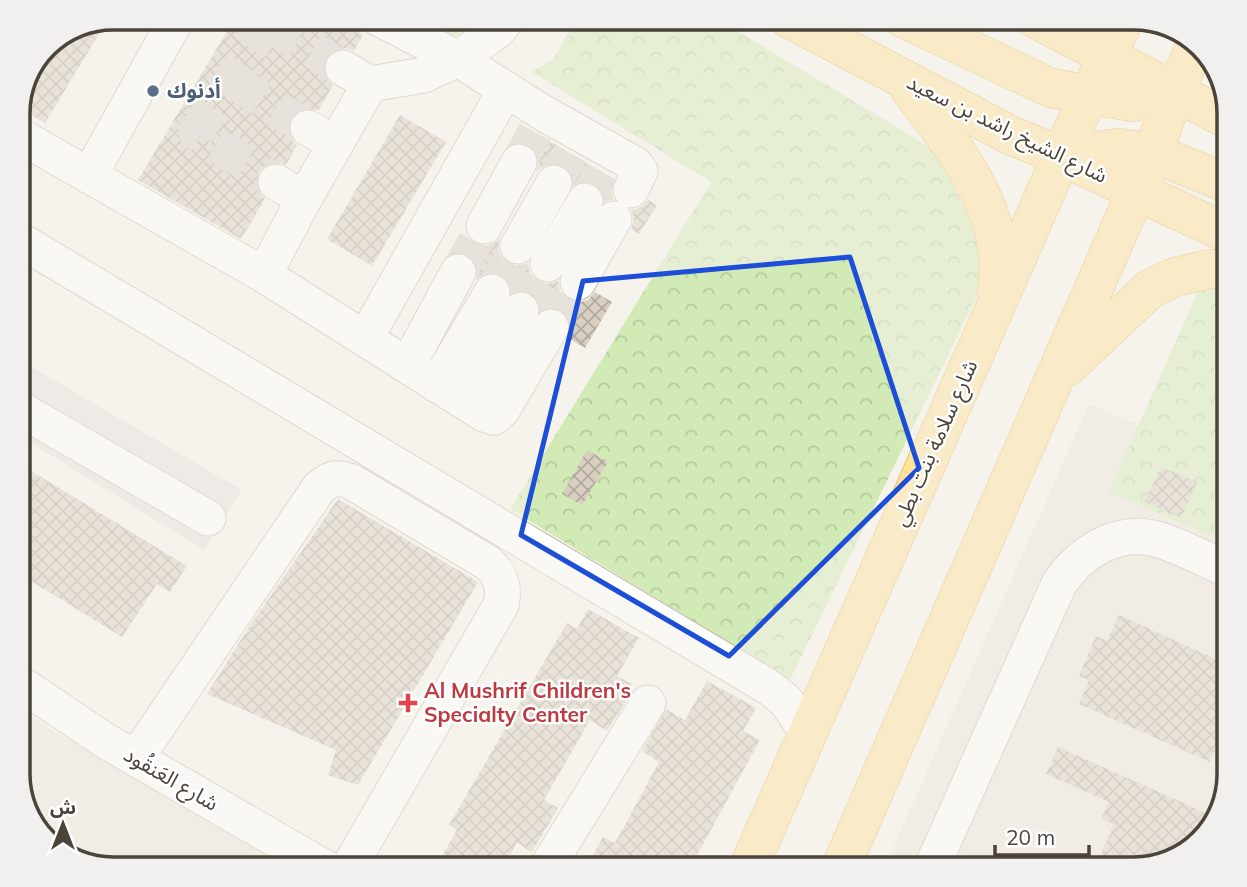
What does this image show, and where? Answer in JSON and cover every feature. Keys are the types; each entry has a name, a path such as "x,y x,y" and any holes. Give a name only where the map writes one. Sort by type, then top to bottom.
{"main road":[{"name":"شارع الشيخ راشد بن سعيد","path":"810,30 1010,135 1217,228"},
{"path":"928,30 1051,88 1133,102 1175,91"},
{"path":"1057,30 1217,113"},
{"name":"شارع سلامة بنت بطي","path":"754,857 1061,156 1120,30"},
{"path":"846,857 1136,192 1192,54"},
{"path":"902,79 951,143 983,198 995,227 1000,268 993,310"},
{"path":"1061,156 1118,148 1153,152 1217,179"},
{"path":"1053,380 1150,289 1175,278 1217,269"}],"street":[{"path":"89,176 170,30"},
{"path":"401,30 458,59 506,89 533,136 569,156 609,187"},
{"path":"264,275 290,190 357,76 424,75 458,59 498,30"},
{"path":"365,339 506,89"},
{"path":"484,226 533,136"},
{"path":"30,142 264,275 484,414 495,417 502,410 551,327"},
{"path":"518,246 569,156"},
{"path":"548,264 609,187"},
{"path":"578,282 609,187"},
{"path":"30,246 770,688 786,701 808,733"},
{"path":"408,365 458,272"},
{"path":"437,385 492,292"},
{"path":"467,402 521,310"},
{"path":"30,415 208,518"},
{"path":"135,758 319,488 334,478 352,482 488,563 502,581 503,593 501,605 355,857"},
{"path":"195,670 196,656 203,635 266,533"},
{"path":"937,857 1059,584 1069,568 1100,545 1138,537 1158,539 1217,564"},
{"path":"400,779 422,772 431,765 487,674"},
{"name":"شارع العَنقُود","path":"30,690 135,758 305,857"},
{"path":"554,857 648,703"}],"highlighted area":[{"path":"850,257 919,468 729,656 521,535 583,281"}],"shaded area":[{"path":"30,366 242,490 204,550 30,442"},
{"path":"1089,404 1217,458 1217,774 1213,801 1200,825 1171,849 1151,856 889,857"},
{"path":"30,717 269,857 102,857 76,849 54,833 38,811 30,780"}],"green space":[{"path":"442,30 467,30 454,37"},
{"path":"570,30 736,30 936,151 968,216 987,275 790,680 510,509 711,182 532,72 554,58"},
{"path":"1204,278 1217,284 1217,539 1109,492"}],"building":[{"path":"228,30 354,30 363,35 354,51 344,48 334,50 325,58 325,77 333,85 318,111 307,108 297,111 291,117 288,129 290,138 297,145 286,165 277,162 267,164 259,172 256,182 258,191 265,199 241,239 138,180"},
{"path":"101,31 45,123 30,114 33,91 44,67 54,54 67,44 81,36"},
{"path":"400,115 446,142 372,266 327,239"},
{"path":"531,130 614,179 611,191 613,199 605,201 602,191 595,183 584,181 574,185 572,173 563,165 544,165 536,172 539,162 536,152 523,143"},
{"path":"648,200 657,205 639,234 631,229 634,220 632,210 642,207"},
{"path":"500,237 500,256 507,263 517,266 528,263 530,273 537,281 547,284 558,281 560,292 569,300 588,300 595,292 612,302 585,348 568,338 571,327 562,310 552,307 541,310 532,293 522,290 512,292 509,282 502,274 483,274 476,280 478,271 475,262 460,252 469,238 475,244 485,246"},
{"path":"587,450 608,462 582,505 562,494"},
{"path":"1161,467 1197,482 1181,518 1145,502"},
{"path":"30,470 187,566 170,592 157,584 122,637 30,580"},
{"path":"338,499 478,582 358,785 328,775 336,750 207,694 251,624"},
{"path":"588,609 639,638 617,676 632,684 629,688 633,690 607,731 590,720 544,800 558,808 532,852 517,843 509,857 448,857 443,854 457,830 449,825 567,623 577,629"},
{"path":"1119,615 1217,660 1217,745 1210,762 1079,704 1089,680 1079,676 1096,636 1107,641"},
{"path":"707,681 756,708 743,731 760,740 696,857 592,857 603,837 615,843 659,762 642,751 666,709 685,720"},
{"path":"1058,747 1207,814 1193,833 1171,849 1151,856 1100,857 1114,825 1101,819 1109,802 1046,774"}],"tunnel":[{"path":"262,30 196,132 276,182"},
{"path":"279,30 343,68"},
{"path":"232,80 308,128"},
{"path":"519,162 535,132"},
{"path":"554,183 570,154"},
{"path":"585,201 602,172"},
{"path":"458,272 484,226"},
{"path":"492,292 518,246"},
{"path":"521,310 548,264"},
{"path":"551,327 578,282"}],"place":[{"name":"أدنوك","path":"153,91"},
{"name":"Al Mushrif Children's Specialty Center","path":"408,703"}]}
